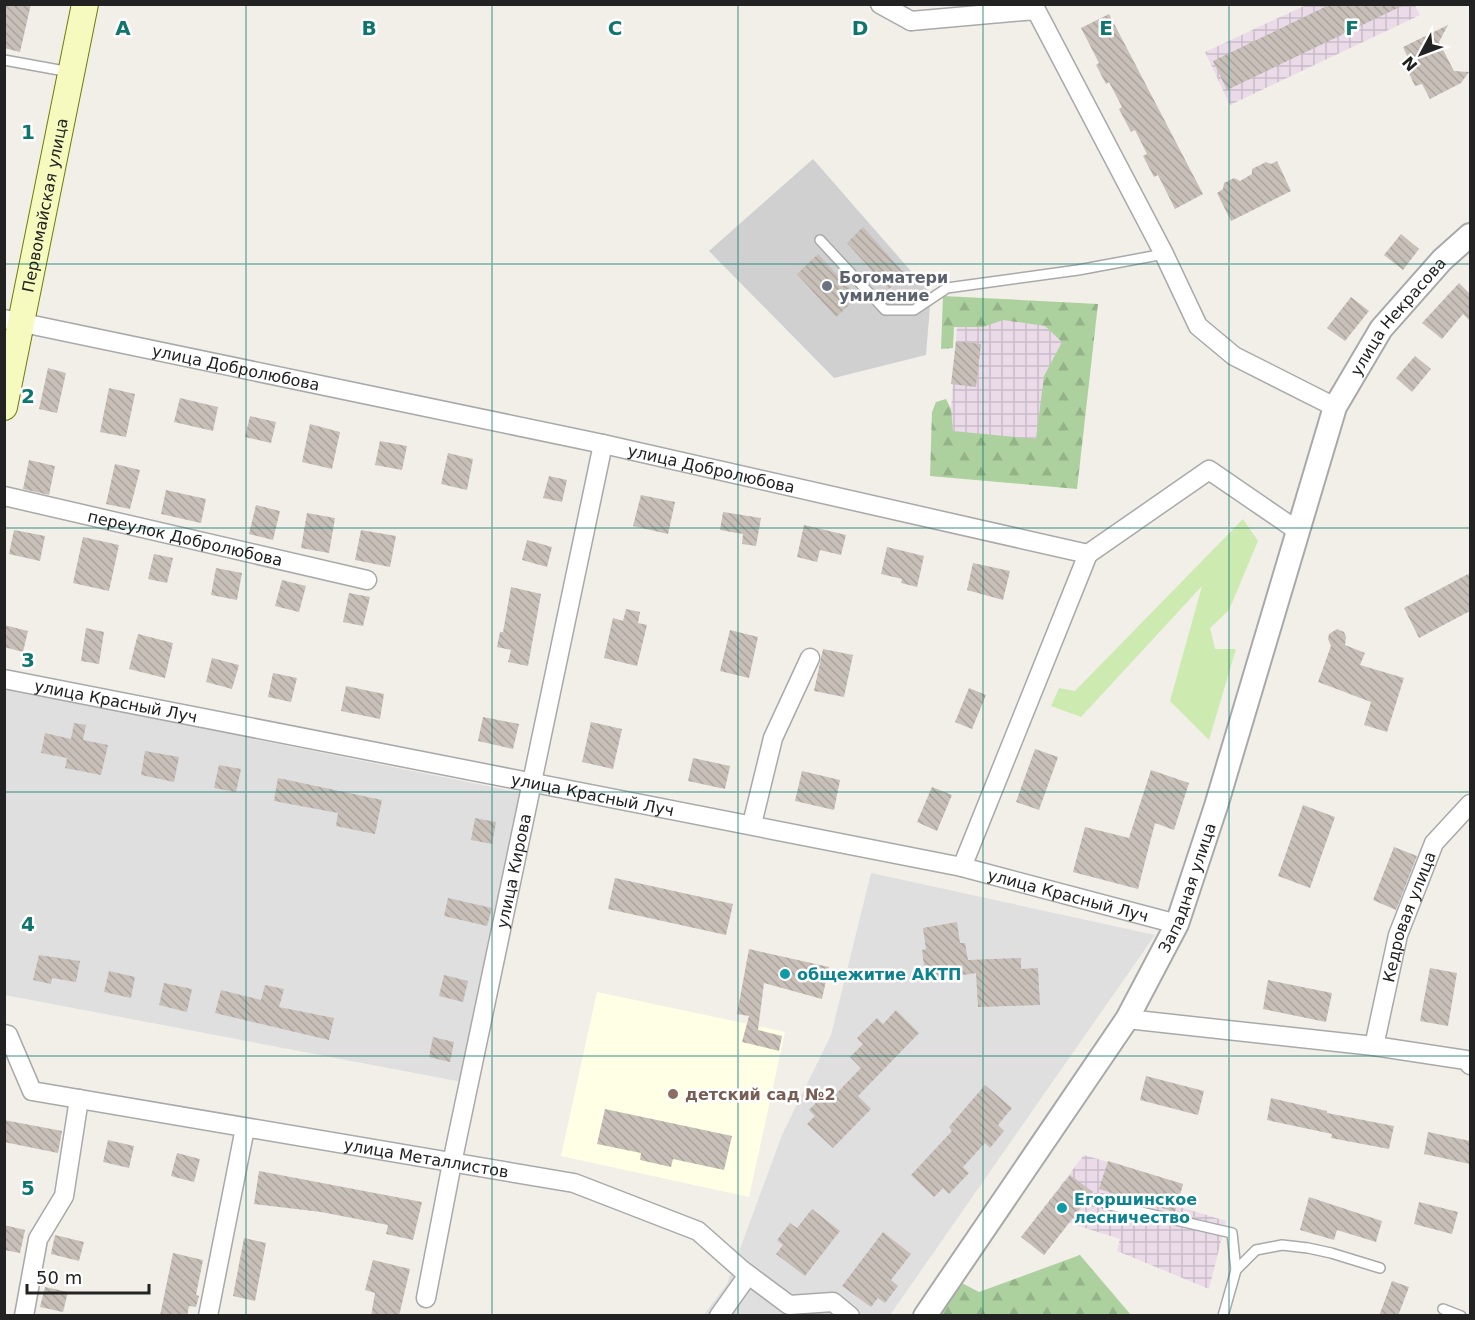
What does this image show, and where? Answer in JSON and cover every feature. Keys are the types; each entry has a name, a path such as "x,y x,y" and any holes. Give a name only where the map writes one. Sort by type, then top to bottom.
{"main road":[{"name":"Первомайская улица","path":"4,407 13,321 85,4"}],"street":[{"path":"880,4 911,21 1036,10 1164,254 1198,326 1234,356 1335,408"},
{"path":"911,21 923,4"},
{"name":"улица Некрасова","path":"1335,408 1381,329 1442,260 1470,235"},
{"name":"улица Добролюбова","path":"13,321 603,444 1088,554"},
{"name":"Западная улица","path":"925,1316 1127,1019 1177,924 1216,806 1335,408"},
{"name":"улица Кирова","path":"426,1298 452,1163 603,444"},
{"path":"962,867 1088,554 1209,470 1298,531"},
{"name":"переулок Добролюбова","path":"4,496 367,579"},
{"path":"752,824 773,738 810,658"},
{"name":"улица Красный Луч","path":"4,679 962,867 1177,924"},
{"name":"Кедровая улица","path":"1374,1046 1398,935 1430,853 1434,843 1470,804"},
{"path":"1127,1019 1374,1046 1466,1060 1470,1065"},
{"name":"улица Металлистов","path":"4,1034 8,1035 32,1091 574,1183 698,1231 748,1275 789,1305 833,1302 850,1316"},
{"path":"24,1316 38,1239 64,1196 79,1099"},
{"path":"208,1316 245,1128"},
{"path":"719,1316 748,1275"}],"lane":[{"path":"4,60 71,72"},
{"path":"820,240 885,310 914,310 947,288 1078,270 1164,254"},
{"path":"1106,1204 1232,1233 1236,1270 1223,1316"},
{"path":"1236,1270 1256,1250 1282,1245 1331,1253 1380,1268"},
{"path":"1443,1309 1461,1316"}],"shaded area":[{"path":"1306,5 1415,5 1420,15 1230,105 1205,52"},
{"path":"813,159 931,294 926,355 834,378 709,251"},
{"path":"958,313 1064,321 1055,460 948,452"},
{"path":"4,689 522,793 462,1082 5,995"},
{"path":"871,873 1155,935 890,1315 703,1316 727,1284 782,1135 831,1035"},
{"name":"детский сад №2","path":"597,992 785,1032 749,1197 561,1156"},
{"name":"Егоршинское лесничество","path":"1084,1155 1183,1184 1177,1206 1226,1221 1209,1289 1117,1251 1120,1239 1069,1223 1044,1255 1021,1237"}],"green space":[{"path":"943,296 1098,304 1077,489 930,476 932,412 936,402 946,399 951,409 953,431 1036,439 1044,376 1062,342 1045,326 1003,320 983,327 954,327 953,348 941,349"},
{"path":"1243,519 1258,541 1229,610 1210,628 1215,649 1236,649 1209,740 1170,701 1202,586 1081,717 1051,706 1059,688 1075,691"},
{"path":"1080,1255 1131,1315 933,1316 958,1281 979,1292"}],"building":[{"path":"4,4 31,4 20,52 4,48"},
{"path":"1331,4 1406,4 1227,90 1213,61"},
{"path":"1109,14 1203,194 1175,209 1158,175 1154,177 1143,156 1147,154 1135,130 1131,132 1119,109 1122,107 1109,82 1106,84 1096,65 1099,63 1081,28"},
{"path":"1448,25 1439,42 1454,71 1469,72 1461,83 1430,99 1422,84 1415,86 1406,67 1410,62 1403,47"},
{"path":"1277,161 1291,191 1231,221 1217,193 1223,189 1224,183 1234,178 1240,181 1252,174 1252,169 1266,162 1271,164"},
{"path":"863,227 905,274 889,289 847,243"},
{"path":"1401,234 1419,249 1403,270 1384,255"},
{"name":"Богоматери умиление","path":"818,254 858,297 836,317 797,274"},
{"path":"1459,283 1470,294 1470,321 1463,314 1442,339 1422,323"},
{"path":"1351,297 1369,311 1345,341 1327,328"},
{"path":"956,341 981,344 976,387 951,384"},
{"path":"1415,356 1431,369 1412,392 1396,378"},
{"path":"48,368 66,373 57,413 39,409"},
{"path":"109,388 135,394 126,437 100,432"},
{"path":"180,398 218,407 213,431 174,422"},
{"path":"250,416 276,422 271,443 245,437"},
{"path":"310,424 340,432 332,469 302,462"},
{"path":"380,441 407,446 402,470 375,465"},
{"path":"448,453 473,459 467,490 441,484"},
{"path":"29,460 55,466 49,495 23,489"},
{"path":"115,464 140,470 130,509 106,504"},
{"path":"549,476 567,480 562,502 543,498"},
{"path":"166,490 206,499 201,523 161,514"},
{"path":"641,495 675,502 668,534 633,526"},
{"path":"256,505 280,511 273,540 249,534"},
{"path":"723,512 761,518 756,546 742,544 743,534 720,530"},
{"path":"307,513 335,518 329,553 301,548"},
{"path":"804,525 846,535 841,555 820,550 817,562 797,557"},
{"path":"14,530 45,536 40,561 9,554"},
{"path":"361,530 396,536 390,567 355,560"},
{"path":"83,537 119,545 109,591 73,583"},
{"path":"527,540 552,547 547,567 522,560"},
{"path":"887,547 924,556 917,587 901,583 902,579 881,574"},
{"path":"154,554 173,558 167,583 148,579"},
{"path":"973,563 1010,571 1003,600 967,590"},
{"path":"216,568 242,573 237,600 211,595"},
{"path":"1470,573 1470,611 1419,638 1404,608"},
{"path":"282,580 306,586 299,612 275,606"},
{"path":"511,587 541,594 528,666 508,662 511,650 497,647 500,632 503,632"},
{"path":"349,593 370,597 363,626 343,622"},
{"path":"626,609 640,612 638,623 647,625 637,666 604,658 613,618 623,621"},
{"path":"4,625 28,631 23,652 4,647"},
{"path":"86,628 104,632 99,664 81,661"},
{"path":"1337,629 1344,632 1345,645 1365,653 1360,665 1404,678 1387,732 1364,725 1371,702 1318,682 1331,646 1328,639 1329,634"},
{"path":"730,630 758,637 749,678 720,671"},
{"path":"138,634 173,643 165,678 129,669"},
{"path":"823,649 853,655 844,697 814,691"},
{"path":"212,658 239,665 232,689 206,682"},
{"path":"273,673 297,678 291,702 268,697"},
{"path":"346,686 384,694 380,719 341,711"},
{"path":"969,688 986,695 972,729 955,722"},
{"path":"483,717 519,724 513,749 478,741"},
{"path":"591,722 622,729 613,769 582,762"},
{"path":"74,723 86,725 83,740 108,745 101,775 65,768 67,758 41,753 45,733 71,739"},
{"path":"1035,749 1058,757 1039,810 1016,802"},
{"path":"145,751 179,757 174,782 141,775"},
{"path":"693,758 730,766 725,789 688,781"},
{"path":"219,765 241,769 236,792 214,788"},
{"path":"1151,770 1189,783 1174,830 1155,823 1138,889 1073,872 1085,827 1129,838"},
{"path":"802,771 840,780 834,810 795,801"},
{"path":"278,778 382,800 375,834 336,826 338,813 274,801"},
{"path":"932,787 952,795 937,831 917,822"},
{"path":"1303,805 1335,817 1310,888 1278,876"},
{"path":"475,818 496,822 492,844 471,840"},
{"path":"1394,847 1417,856 1396,910 1373,900"},
{"path":"615,878 733,904 726,935 608,909"},
{"path":"448,898 492,908 487,926 444,916"},
{"path":"957,922 960,943 965,943 968,960 1021,958 1021,969 1038,968 1040,1005 978,1007 976,973 926,981 922,950 926,949 923,928"},
{"name":"общежитие АКТП","path":"749,949 829,967 822,999 764,983 758,1030 782,1036 779,1051 742,1042 749,1016 737,1014"},
{"path":"39,955 80,961 76,982 52,978 51,984 33,980"},
{"path":"1430,968 1457,973 1448,1026 1420,1021"},
{"path":"109,971 135,977 131,998 104,992"},
{"path":"444,975 468,981 463,1002 439,996"},
{"path":"1268,980 1332,993 1326,1022 1263,1009"},
{"path":"164,983 192,989 187,1012 159,1005"},
{"path":"265,985 284,989 279,1007 334,1018 329,1040 215,1013 221,990 261,1000"},
{"path":"896,1010 919,1033 858,1096 871,1109 833,1148 807,1124 815,1116 809,1110 824,1094 830,1100 861,1068 850,1057 863,1044 857,1038 877,1018 883,1024"},
{"path":"433,1037 454,1042 450,1062 429,1057"},
{"path":"1146,1076 1204,1091 1198,1115 1140,1100"},
{"path":"985,1085 1012,1108 998,1125 1004,1131 990,1148 985,1143 963,1167 969,1173 949,1194 943,1188 934,1197 911,1175 952,1131 949,1127"},
{"path":"1271,1098 1327,1111 1327,1113 1394,1126 1389,1149 1331,1138 1332,1134 1267,1120"},
{"name":"детский сад №2","path":"605,1109 732,1136 724,1170 673,1159 671,1167 640,1160 641,1153 597,1144"},
{"path":"4,1120 62,1131 58,1153 4,1142"},
{"path":"1428,1132 1470,1141 1470,1164 1424,1154"},
{"path":"108,1140 134,1146 129,1168 103,1162"},
{"path":"177,1153 200,1159 194,1182 171,1176"},
{"path":"1108,1161 1183,1184 1175,1212 1099,1189"},
{"path":"259,1171 422,1202 413,1240 386,1234 388,1225 321,1212 254,1204"},
{"name":"Егоршинское лесничество","path":"1070,1175 1093,1192 1044,1255 1021,1237"},
{"path":"1309,1197 1382,1221 1376,1242 1337,1230 1334,1240 1300,1230"},
{"path":"1419,1202 1458,1212 1452,1234 1414,1224"},
{"path":"812,1209 840,1231 805,1276 776,1254 783,1245 777,1240 790,1223 797,1228"},
{"path":"4,1225 25,1230 20,1253 4,1250"},
{"path":"883,1232 911,1254 891,1280 898,1286 885,1303 878,1298 871,1307 842,1286"},
{"path":"55,1235 84,1242 79,1261 51,1254"},
{"path":"244,1238 266,1243 255,1301 233,1296"},
{"path":"173,1253 203,1260 196,1307 189,1306 187,1316 160,1316"},
{"path":"373,1260 410,1269 399,1316 371,1316 375,1293 365,1290"},
{"path":"1392,1281 1409,1287 1398,1316 1379,1316"},
{"path":"45,1287 68,1292 63,1312 40,1307"}],"place":[{"name":"Богоматери умиление","path":"827,286"},
{"name":"общежитие АКТП","path":"785,974"},
{"name":"детский сад №2","path":"673,1094"},
{"name":"Егоршинское лесничество","path":"1062,1208"}]}
